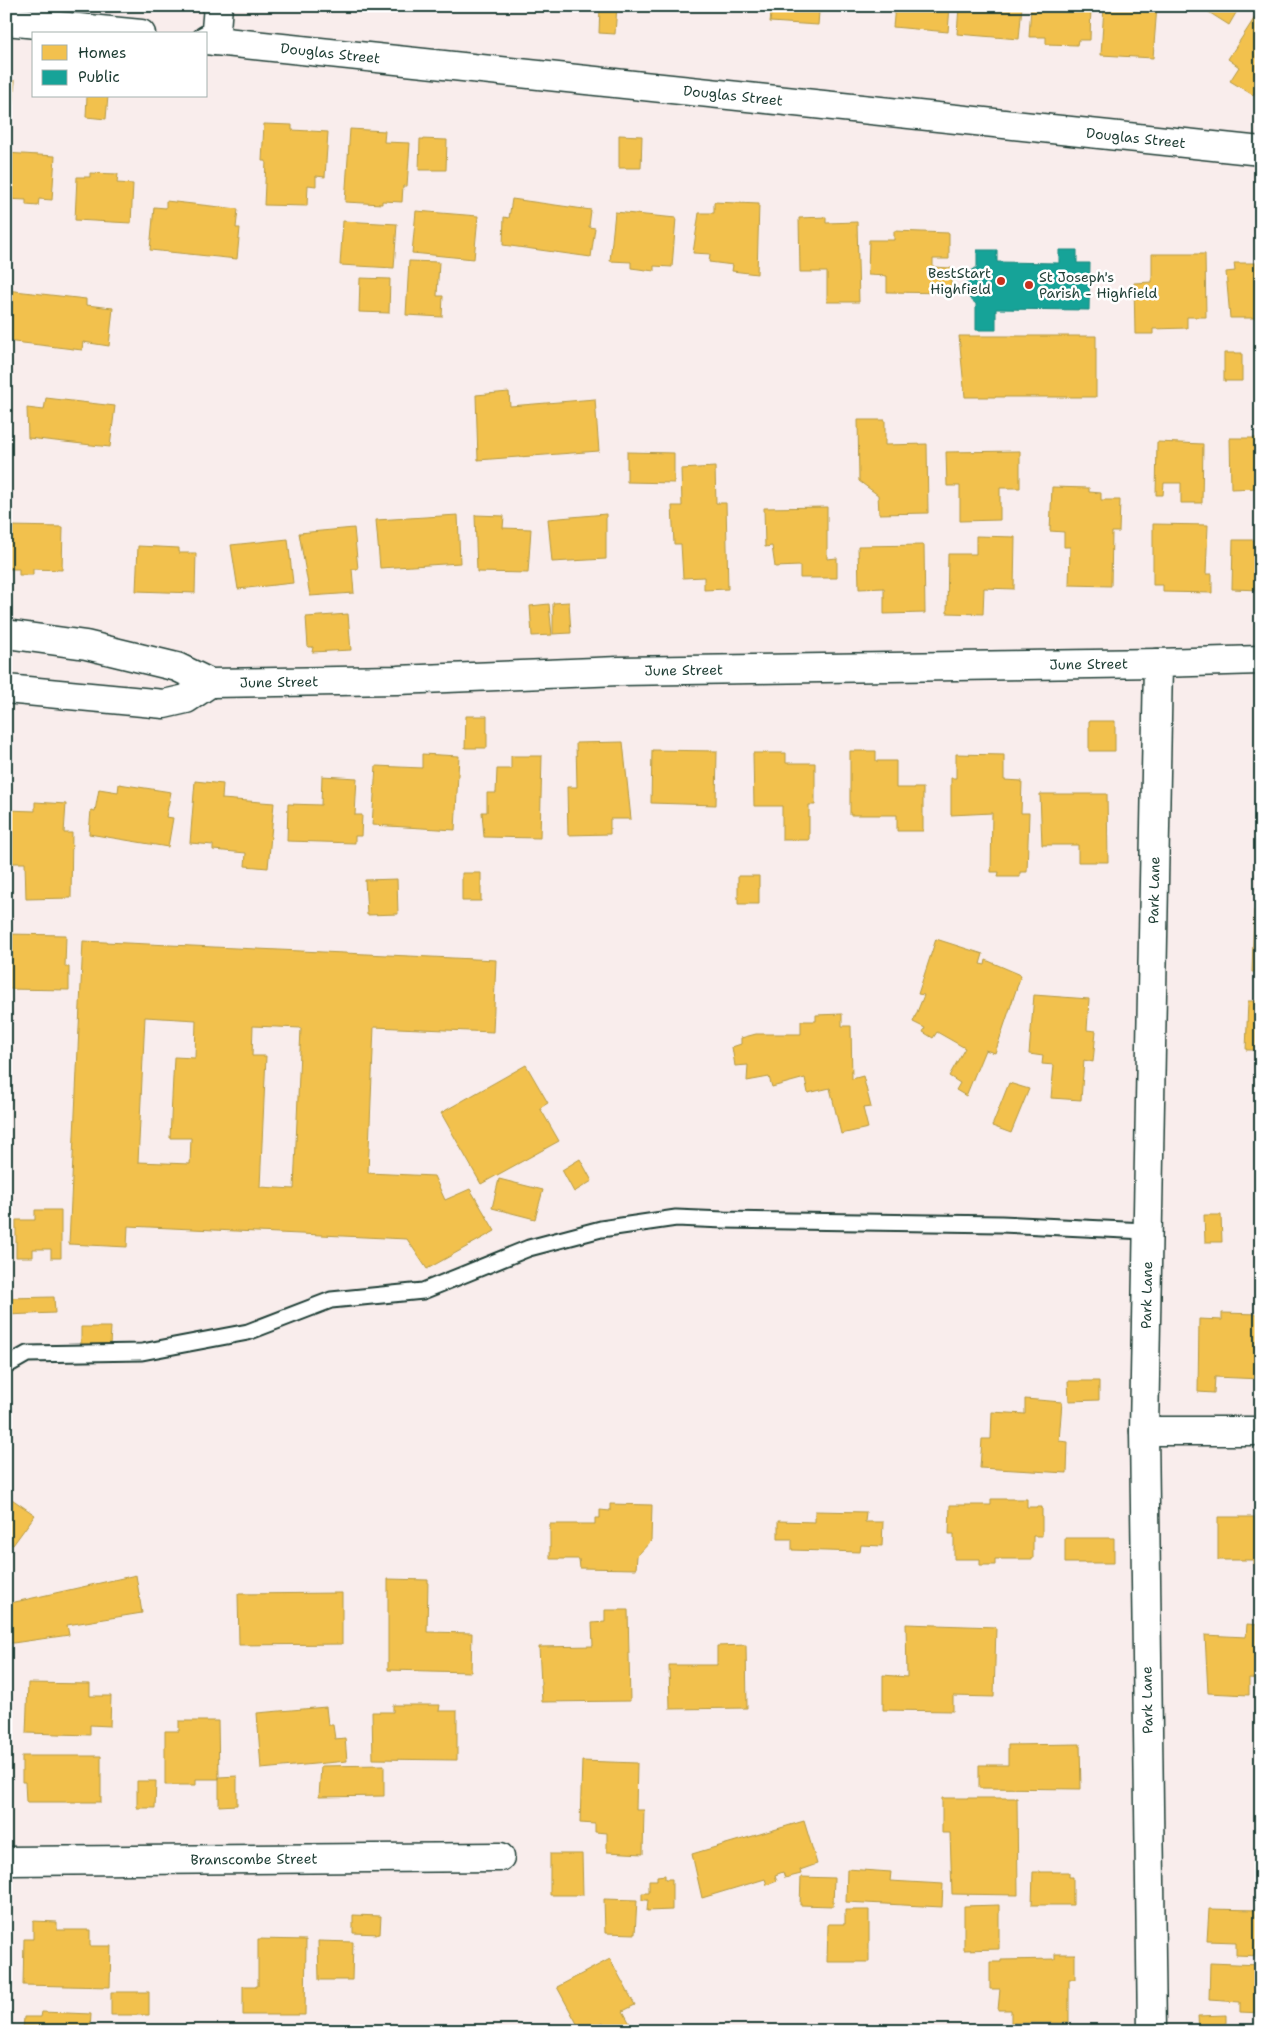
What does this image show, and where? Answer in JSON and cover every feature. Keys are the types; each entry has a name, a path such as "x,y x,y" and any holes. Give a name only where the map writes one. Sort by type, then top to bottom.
{"street":[{"path":"211,41 218,6"},
{"path":"6,21 120,32"},
{"name":"Douglas Street","path":"211,41 1261,151"},
{"name":"June Street","path":"6,634 86,645 177,667 210,683 397,680 629,671 1158,663"},
{"path":"1158,663 1261,660"},
{"name":"Park Lane","path":"1152,2031 1144,1432 1146,1231 1158,663"},
{"path":"6,689 164,704 186,699 210,683"},
{"path":"1144,1432 1261,1431"},
{"name":"Branscombe Street","path":"6,1861 500,1857"}],"lane":[{"path":"6,1366 27,1354 142,1352 248,1332 331,1300 423,1290 529,1248 601,1228 676,1218 1001,1224 1146,1231"}],"building: Homes":[{"path":"600,6 617,6 615,34 599,33"},
{"path":"676,6 709,6 709,10 676,10"},
{"path":"772,6 823,6 822,12 819,12 818,25 770,22"},
{"path":"895,6 950,6 948,32 893,27"},
{"path":"959,6 1022,6 1019,39 957,34"},
{"path":"1031,6 1091,6 1090,40 1078,40 1077,45 1046,44 1046,37 1029,37"},
{"path":"1104,6 1157,6 1153,58 1101,55"},
{"path":"1199,6 1240,6 1229,25"},
{"path":"1261,8 1261,84 1253,95 1230,81 1239,67 1228,59"},
{"path":"6,80 15,81 12,111 6,110"},
{"path":"87,98 108,98 106,119 86,117"},
{"path":"264,124 292,125 292,130 328,132 325,177 316,176 316,186 308,185 307,206 264,205 266,161 262,161"},
{"path":"350,129 385,131 384,142 410,143 407,186 403,186 402,202 382,201 382,204 345,202"},
{"path":"619,135 642,136 641,168 619,168"},
{"path":"420,139 447,140 446,170 419,170"},
{"path":"6,153 55,156 52,200 39,199 38,206 26,205 26,200 6,199"},
{"path":"90,173 118,174 117,183 133,184 131,223 75,220 77,177 90,177"},
{"path":"512,199 591,210 589,227 595,228 591,257 503,245 504,217 509,218"},
{"path":"166,201 238,209 236,228 240,228 237,259 150,250 154,207 166,208"},
{"path":"714,202 759,204 757,274 732,271 733,265 709,262 710,254 693,253 699,213 714,213"},
{"path":"416,211 478,216 474,259 412,253"},
{"path":"615,212 676,218 672,267 654,266 654,271 631,268 631,262 610,261"},
{"path":"826,217 826,223 857,222 859,302 827,302 827,272 800,272 799,218"},
{"path":"343,221 397,224 394,268 340,265"},
{"path":"894,231 949,233 949,259 933,259 933,267 951,268 951,293 887,292 887,276 868,275 869,240 894,240"},
{"path":"1152,254 1205,254 1206,317 1187,317 1187,328 1153,329 1153,334 1135,334 1134,283 1152,282"},
{"path":"409,261 439,262 437,296 443,296 442,317 406,315"},
{"path":"1234,263 1261,263 1261,343 1257,343 1256,318 1230,318 1226,272 1235,271"},
{"path":"360,278 390,279 389,313 359,312"},
{"path":"6,290 86,299 86,305 113,308 109,346 83,342 82,350 6,341"},
{"path":"959,336 1096,336 1096,397 965,397"},
{"path":"1224,353 1242,353 1242,381 1224,381"},
{"path":"509,392 510,406 595,399 599,451 478,460 476,395"},
{"path":"46,398 115,406 110,447 28,438 27,408 44,410"},
{"path":"858,420 885,420 885,445 927,444 928,513 879,514 878,495 859,481"},
{"path":"1230,438 1261,438 1261,488 1231,489"},
{"path":"1157,442 1203,444 1202,503 1181,503 1181,483 1164,483 1163,495 1156,495"},
{"path":"1020,451 1020,488 1000,488 1000,520 960,521 960,486 947,486 946,452"},
{"path":"627,452 674,453 674,483 627,482"},
{"path":"715,467 716,503 726,503 728,589 704,590 704,577 683,578 681,544 674,544 672,506 682,506 681,469"},
{"path":"1052,487 1089,488 1089,492 1101,493 1101,500 1120,500 1119,532 1112,532 1111,586 1069,585 1070,547 1064,547 1064,532 1050,531"},
{"path":"827,507 827,559 837,558 837,578 800,578 800,566 775,567 772,546 765,547 764,508"},
{"path":"606,514 606,559 552,562 548,519"},
{"path":"458,515 460,563 380,568 376,520"},
{"path":"475,515 504,516 503,528 531,529 528,573 477,572"},
{"path":"1153,524 1208,525 1206,574 1212,574 1212,593 1163,592 1163,585 1153,585"},
{"path":"8,526 63,527 62,570 33,569 33,575 19,575 19,569 9,569"},
{"path":"354,528 358,569 352,569 354,593 310,596 299,533"},
{"path":"976,536 1015,537 1014,589 984,588 983,614 947,613 948,554 976,554"},
{"path":"288,539 293,583 238,589 231,545"},
{"path":"1233,540 1261,540 1261,590 1232,589"},
{"path":"924,545 925,613 884,614 884,588 859,589 858,546"},
{"path":"138,546 179,548 179,553 196,553 195,593 136,591"},
{"path":"569,602 571,633 553,634 553,603"},
{"path":"549,604 552,635 532,636 530,606"},
{"path":"348,614 351,650 312,652 313,647 308,647 306,617"},
{"path":"466,716 487,716 487,748 465,748"},
{"path":"1089,721 1115,721 1115,751 1089,751"},
{"path":"623,742 631,819 610,819 610,834 568,835 567,787 577,787 576,743"},
{"path":"652,750 717,751 716,805 651,803"},
{"path":"850,751 876,751 876,761 896,761 896,788 923,788 923,831 897,831 897,815 850,815"},
{"path":"753,753 786,753 786,763 815,763 815,805 809,805 809,840 782,840 782,806 754,806"},
{"path":"422,754 459,756 455,830 372,825 376,766 422,768"},
{"path":"956,754 1004,755 1004,780 1022,781 1021,813 1029,813 1027,872 1020,872 1020,877 998,877 999,872 991,872 992,813 951,815 951,778 956,778"},
{"path":"511,756 542,756 540,838 484,837 482,812 487,812 487,793 496,793 497,769 511,769"},
{"path":"322,776 357,778 355,815 362,815 361,836 355,836 355,843 287,841 288,804 321,805"},
{"path":"195,781 223,784 222,799 274,803 268,868 245,866 246,853 213,850 213,845 190,843"},
{"path":"119,784 171,792 166,817 173,818 168,847 89,834 91,810 95,811 99,789 118,792"},
{"path":"1040,794 1107,794 1108,862 1078,862 1078,845 1042,845"},
{"path":"35,802 66,804 64,833 72,833 71,898 26,899 25,863 6,863 6,810 35,811"},
{"path":"462,873 481,873 481,901 462,901"},
{"path":"738,876 759,876 759,904 738,904"},
{"path":"397,879 398,914 367,915 365,880"},
{"path":"1254,910 1261,910 1261,972 1252,972"},
{"path":"6,934 66,935 65,967 69,967 69,990 6,989"},
{"path":"936,939 983,954 980,964 985,965 986,960 1021,975 995,1053 985,1050 966,1096 956,1090 960,1083 949,1076 965,1048 937,1032 933,1038 923,1032 925,1028 913,1022 924,995 918,994"},
{"path":"83,941 496,960 493,1032 374,1027 368,1173 434,1176 445,1200 470,1189 495,1231 427,1269 407,1239 128,1226 127,1247 69,1244","holes":["145,1017 196,1020 195,1058 174,1057 170,1138 191,1138 190,1164 138,1162","253,1026 301,1028 294,1189 260,1187 266,1056 252,1056"]},
{"path":"1034,995 1089,999 1087,1030 1096,1031 1093,1062 1084,1060 1081,1100 1051,1098 1054,1065 1042,1064 1043,1056 1029,1054"},
{"path":"1248,1001 1261,1001 1261,1050 1246,1050"},
{"path":"842,1014 842,1026 851,1026 852,1079 863,1076 871,1107 863,1108 868,1128 841,1134 830,1088 808,1093 805,1078 772,1087 769,1077 747,1081 748,1065 735,1066 732,1047 741,1044 741,1038 756,1034 801,1034 801,1021 816,1021 816,1015"},
{"path":"526,1065 548,1103 540,1108 559,1141 481,1184 441,1113"},
{"path":"1009,1083 1029,1089 1011,1133 992,1126"},
{"path":"580,1159 592,1181 574,1192 562,1170"},
{"path":"499,1179 543,1190 535,1219 492,1208"},
{"path":"35,1210 61,1210 61,1258 51,1258 51,1249 33,1249 33,1257 16,1257 16,1220 35,1220"},
{"path":"1204,1215 1221,1215 1222,1242 1205,1242"},
{"path":"54,1297 55,1313 6,1315 6,1298"},
{"path":"1222,1313 1261,1314 1261,1379 1215,1377 1214,1393 1198,1392 1199,1319 1222,1320"},
{"path":"81,1327 111,1327 110,1346 81,1345"},
{"path":"1068,1381 1099,1381 1099,1400 1069,1401"},
{"path":"1025,1399 1062,1402 1059,1441 1068,1442 1067,1473 980,1468 982,1439 991,1439 992,1412 1025,1414"},
{"path":"6,1495 35,1515 13,1545 6,1542"},
{"path":"991,1499 1027,1499 1027,1507 1042,1507 1042,1536 1033,1536 1033,1559 995,1559 995,1565 980,1565 980,1559 954,1559 954,1534 949,1534 950,1505 991,1505"},
{"path":"610,1504 652,1505 651,1541 637,1556 636,1569 580,1568 579,1559 550,1559 550,1524 595,1524 595,1518 600,1518 600,1510 610,1511"},
{"path":"815,1511 866,1512 865,1522 883,1522 882,1546 861,1545 860,1552 792,1550 792,1539 778,1539 778,1521 815,1522"},
{"path":"1218,1517 1261,1517 1261,1564 1253,1564 1253,1560 1218,1560"},
{"path":"1065,1538 1114,1538 1114,1563 1065,1563"},
{"path":"136,1575 142,1613 67,1625 69,1635 6,1644 6,1604"},
{"path":"388,1579 428,1580 427,1632 472,1633 471,1672 388,1670"},
{"path":"342,1593 342,1644 239,1645 238,1594"},
{"path":"605,1610 628,1610 630,1701 542,1702 539,1647 593,1646 592,1623 605,1622"},
{"path":"906,1624 996,1627 994,1697 953,1696 953,1711 883,1710 883,1675 907,1677"},
{"path":"1247,1624 1261,1625 1261,1679 1249,1678 1249,1695 1208,1693 1205,1635 1246,1637"},
{"path":"746,1645 747,1708 670,1709 669,1665 717,1665 717,1646"},
{"path":"28,1683 90,1684 90,1696 111,1696 110,1726 90,1725 90,1735 26,1733"},
{"path":"393,1705 440,1705 439,1711 457,1711 457,1760 373,1759 372,1712 393,1712"},
{"path":"326,1707 328,1725 333,1725 335,1739 345,1738 347,1761 261,1769 257,1713"},
{"path":"179,1721 218,1721 219,1779 196,1779 196,1785 165,1785 165,1731 179,1731"},
{"path":"1080,1744 1081,1789 979,1788 979,1765 1008,1765 1008,1745"},
{"path":"22,1756 101,1756 101,1802 26,1802 25,1782 22,1782"},
{"path":"582,1761 637,1763 636,1810 644,1810 643,1854 607,1852 607,1833 595,1832 595,1824 580,1823"},
{"path":"384,1765 384,1796 319,1797 321,1766"},
{"path":"237,1776 237,1805 219,1806 219,1777"},
{"path":"137,1781 156,1781 155,1808 137,1808"},
{"path":"942,1798 1017,1798 1018,1895 952,1894 950,1833 942,1833"},
{"path":"804,1821 817,1864 800,1870 801,1874 785,1878 783,1872 775,1875 777,1881 767,1885 765,1879 702,1898 692,1854"},
{"path":"550,1854 582,1854 583,1895 550,1895"},
{"path":"847,1869 891,1872 890,1881 943,1884 942,1907 846,1902"},
{"path":"1033,1872 1069,1872 1069,1877 1073,1877 1073,1905 1032,1905"},
{"path":"665,1875 665,1879 672,1879 672,1910 647,1911 648,1900 642,1900 642,1893 649,1893 649,1880 657,1880 657,1876"},
{"path":"801,1877 834,1878 833,1906 800,1905"},
{"path":"604,1899 637,1900 635,1934 605,1933"},
{"path":"999,1905 999,1949 964,1950 964,1906"},
{"path":"1209,1909 1258,1910 1258,1915 1261,1915 1261,1956 1236,1955 1236,1942 1207,1941"},
{"path":"845,1910 869,1910 869,1962 827,1962 828,1924 845,1924"},
{"path":"353,1915 381,1916 380,1934 353,1933"},
{"path":"33,1921 57,1922 57,1930 90,1930 90,1946 111,1946 110,1987 23,1985 24,1939 33,1939"},
{"path":"258,1939 306,1940 305,2015 243,2015 243,1986 258,1986"},
{"path":"318,1941 353,1942 352,1980 319,1980"},
{"path":"1055,1954 1075,1954 1075,1979 1069,1979 1069,2023 1011,2023 1011,2010 998,2010 1000,1989 990,1989 990,1962 1055,1959"},
{"path":"610,1959 635,2005 623,2011 634,2031 608,2031 603,2022 588,2031 581,2031 557,1987"},
{"path":"1210,1963 1261,1965 1261,2013 1240,2012 1240,2002 1209,2000"},
{"path":"111,1992 149,1992 149,2015 111,2015"},
{"path":"42,2012 91,2014 90,2031 19,2031 23,2030 24,2017 41,2017"},
{"path":"1226,2015 1226,2031 1199,2031 1198,2016"},
{"path":"794,2029 823,2029 823,2031 794,2031"}],"building: Public":[{"name":"St Joseph's Parish - Highfield","path":"977,250 997,250 997,262 1059,263 1059,250 1077,250 1077,263 1090,263 1089,310 996,309 996,330 976,330 976,304 968,297 967,274 977,267"}],"place":[{"name":"BestStart Highfield","path":"1001,281"},
{"name":"St Joseph's Parish - Highfield","path":"1029,285"}]}
